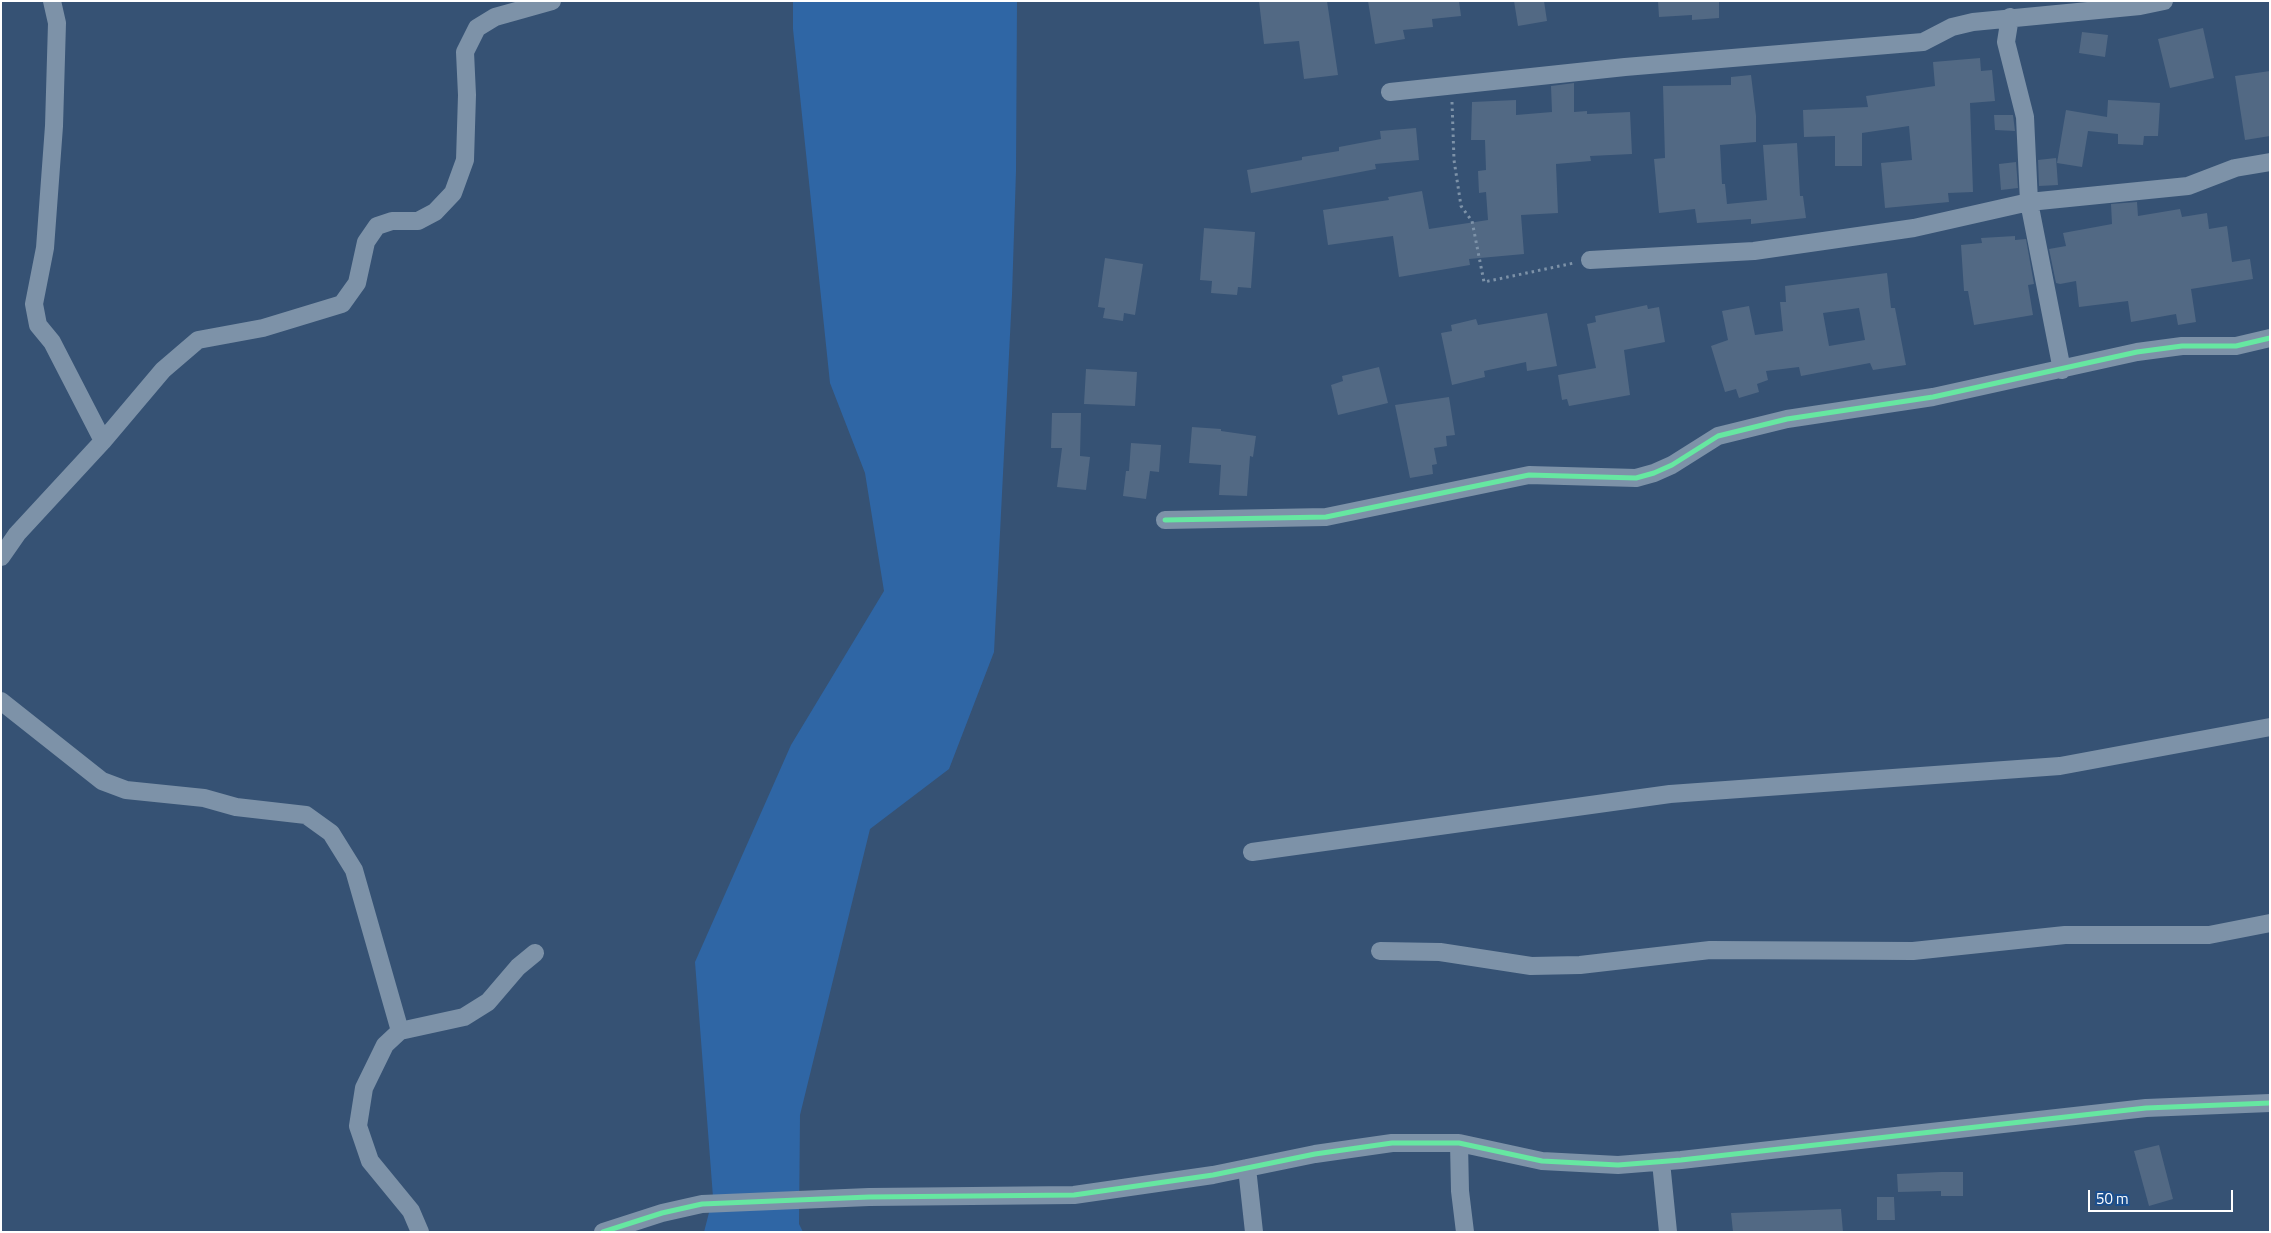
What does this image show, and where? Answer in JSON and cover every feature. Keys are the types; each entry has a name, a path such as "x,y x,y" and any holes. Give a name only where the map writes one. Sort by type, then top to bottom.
{"street":[{"path":"52,1 57,23 54,126 45,248 34,304 38,325 52,342 103,441"},
{"path":"1,557 46,501 103,441 163,370 198,340 263,328 342,304 357,283 366,242 377,226 392,220 418,221 435,212 452,193 464,160 467,95 465,52 477,28 495,17 552,1"},
{"path":"1390,92 1625,67 1923,42 1952,28 1974,22 2010,17 2140,6 2164,1"},
{"path":"2010,17 2006,42 2026,117 2029,202 2062,370"},
{"path":"1590,260 1754,251 1914,228 2029,202 2188,186 2235,168 2270,162"},
{"path":"1165,520 1326,517 1529,475 1636,478 1672,465 1718,436 1787,419 1933,396 2062,370 2137,352 2182,346 2236,346 2270,338"},
{"path":"1,701 102,781 126,790 204,798 236,807 306,815 332,833 354,870 400,1031"},
{"path":"1252,852 1670,794 2060,766 2270,726"},
{"path":"1380,951 1440,952 1531,966 1580,965 1710,950 1913,951 2065,934 2209,935 2270,924"},
{"path":"420,1232 411,1211 370,1161 358,1126 364,1088 385,1045 400,1031 464,1017 488,1002 518,967 535,953"},
{"path":"604,1232 662,1213 702,1204 869,1198 1074,1196 1248,1168 1315,1154 1392,1143 1459,1143 1542,1161 1618,1165 1661,1162 2146,1108 2270,1103"},
{"path":"1459,1143 1460,1191 1465,1232"},
{"path":"1661,1162 1668,1232"},
{"path":"1248,1168 1254,1232"}],"path":[{"path":"1452,96 1454,160 1461,206 1472,221 1484,282 1590,260"}],"shaded area":[{"path":"793,1 1017,1 1016,171 1012,295 994,652 949,769 870,829 800,1115 799,1224 803,1232 704,1232 713,1197 695,962 791,745 884,591 865,473 830,383 793,29"}],"building":[{"path":"1259,1 1327,1 1338,75 1304,79 1299,41 1264,44"},
{"path":"1368,1 1459,1 1461,16 1432,19 1433,27 1403,30 1405,39 1375,44"},
{"path":"1514,1 1544,1 1547,21 1518,26"},
{"path":"1658,1 1719,1 1719,18 1692,20 1692,15 1659,17"},
{"path":"2203,28 2214,78 2170,88 2158,39"},
{"path":"2082,32 2108,35 2105,57 2079,53"},
{"path":"1980,58 1981,71 1992,70 1995,101 1970,103 1973,192 1948,193 1949,202 1885,208 1881,163 1912,160 1909,126 1862,133 1862,166 1835,166 1835,136 1804,137 1803,110 1868,107 1866,96 1935,86 1933,62"},
{"path":"2270,71 2270,136 2245,140 2235,76"},
{"path":"1751,75 1756,116 1756,142 1720,145 1722,184 1725,184 1727,204 1767,200 1763,145 1797,143 1800,196 1803,196 1806,218 1751,224 1751,219 1697,223 1695,209 1659,213 1654,159 1665,158 1663,86 1731,85 1731,77"},
{"path":"1574,83 1574,112 1587,111 1587,114 1630,112 1632,154 1590,156 1591,161 1556,164 1558,213 1521,215 1524,254 1469,259 1470,265 1399,277 1393,236 1328,245 1323,210 1389,200 1388,197 1422,191 1429,229 1488,220 1486,192 1479,193 1478,171 1486,170 1485,140 1471,140 1472,102 1516,100 1516,115 1552,112 1551,86"},
{"path":"2108,100 2160,103 2158,136 2144,136 2143,145 2118,144 2118,134 2088,131 2082,167 2057,163 2066,110 2107,117"},
{"path":"1994,115 2013,115 2015,131 1995,130"},
{"path":"1416,128 1419,160 1375,164 1376,169 1251,193 1247,170 1302,160 1302,157 1339,151 1339,147 1381,139 1380,131"},
{"path":"2056,158 2058,185 2039,186 2038,160"},
{"path":"2016,162 2018,188 2001,190 1999,164"},
{"path":"2137,202 2138,216 2180,209 2182,217 2207,213 2209,229 2227,226 2232,262 2250,259 2253,279 2191,289 2196,322 2178,325 2176,314 2131,322 2128,301 2079,307 2076,281 2056,283 2049,249 2066,246 2063,233 2112,224 2111,204"},
{"path":"1204,228 1255,232 1251,288 1238,287 1237,295 1211,293 1212,281 1200,280"},
{"path":"2015,236 2015,240 2026,239 2034,284 2028,285 2033,315 1974,325 1968,291 1964,291 1961,245 1982,243 1981,238"},
{"path":"1105,258 1143,264 1135,315 1124,313 1123,321 1103,318 1105,308 1098,307"},
{"path":"1887,273 1891,308 1895,308 1906,365 1873,370 1870,363 1801,376 1799,367 1766,371 1768,380 1757,384 1759,392 1739,398 1736,389 1725,392 1711,346 1728,340 1722,311 1749,306 1755,335 1783,331 1780,302 1786,302 1785,286","holes":["1859,308 1865,340 1829,346 1823,313"]},
{"path":"1647,305 1648,309 1659,307 1665,342 1624,350 1630,395 1569,406 1567,399 1562,400 1558,375 1596,368 1587,324 1596,322 1595,316"},
{"path":"1547,313 1557,366 1527,371 1526,362 1484,371 1485,377 1452,385 1441,333 1452,331 1451,325 1476,319 1478,325"},
{"path":"1379,367 1388,403 1338,415 1331,385 1343,381 1342,376"},
{"path":"1086,369 1137,372 1135,406 1084,404"},
{"path":"1449,397 1455,435 1446,436 1447,446 1434,448 1437,464 1432,465 1433,474 1410,478 1395,405"},
{"path":"1052,413 1081,413 1080,456 1090,457 1086,490 1057,487 1062,448 1051,448"},
{"path":"1192,427 1221,429 1221,431 1256,436 1253,457 1250,456 1247,496 1219,495 1221,465 1189,463"},
{"path":"1131,443 1161,445 1159,472 1150,471 1146,499 1123,496 1126,471 1129,471"},
{"path":"2159,1145 2173,1199 2149,1206 2134,1151"},
{"path":"1963,1172 1963,1196 1941,1196 1941,1191 1898,1192 1897,1174"},
{"path":"1877,1197 1894,1197 1895,1220 1877,1220"},
{"path":"1841,1209 1843,1232 1733,1232 1731,1213"}],"cycle path":[{"path":"1165,520 1326,517 1529,475 1636,478 1672,465 1718,436 1787,419 1933,397 2137,352 2182,346 2236,346 2270,338"},
{"path":"603,1232 662,1213 702,1204 869,1197 1074,1195 1213,1175 1315,1154 1392,1143 1459,1143 1542,1161 1618,1165 1681,1160 2146,1108 2270,1103"}]}
